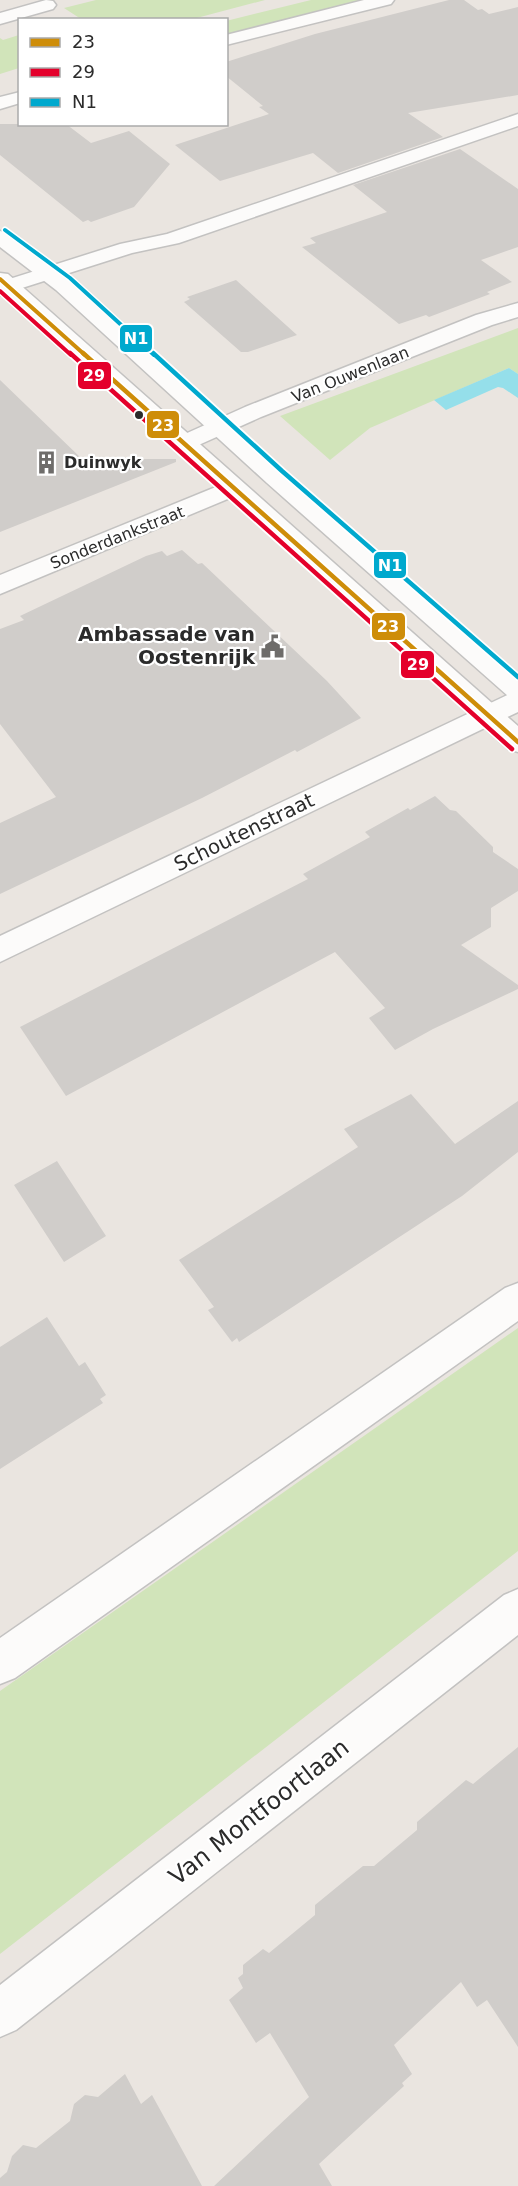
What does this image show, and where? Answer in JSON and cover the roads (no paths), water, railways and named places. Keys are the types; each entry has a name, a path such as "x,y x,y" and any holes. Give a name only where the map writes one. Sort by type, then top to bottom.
{"street":[{"path":"228,39 385,0"},
{"path":"0,19 49,7"},
{"path":"0,102 18,98"},
{"path":"6,292 141,259 172,239 518,120"},
{"path":"0,237 57,279 276,478 518,689"},
{"path":"6,292 184,443 518,742"},
{"name":"Van Ouwenlaan","path":"184,443 220,426 484,320 518,310"},
{"name":"Sonderdankstraat","path":"0,585 233,488"},
{"name":"Schoutenstraat","path":"0,950 518,700"},
{"path":"0,1663 518,1300"},
{"name":"Van Montfoortlaan","path":"0,2014 518,1610"}],"water":[{"path":"509,368 518,374 518,398 498,387 446,410 434,400"}],"place":[{"name":"Duinwyk","path":"46,462"},
{"name":"Ambassade van Oostenrijk","path":"273,646"}]}
